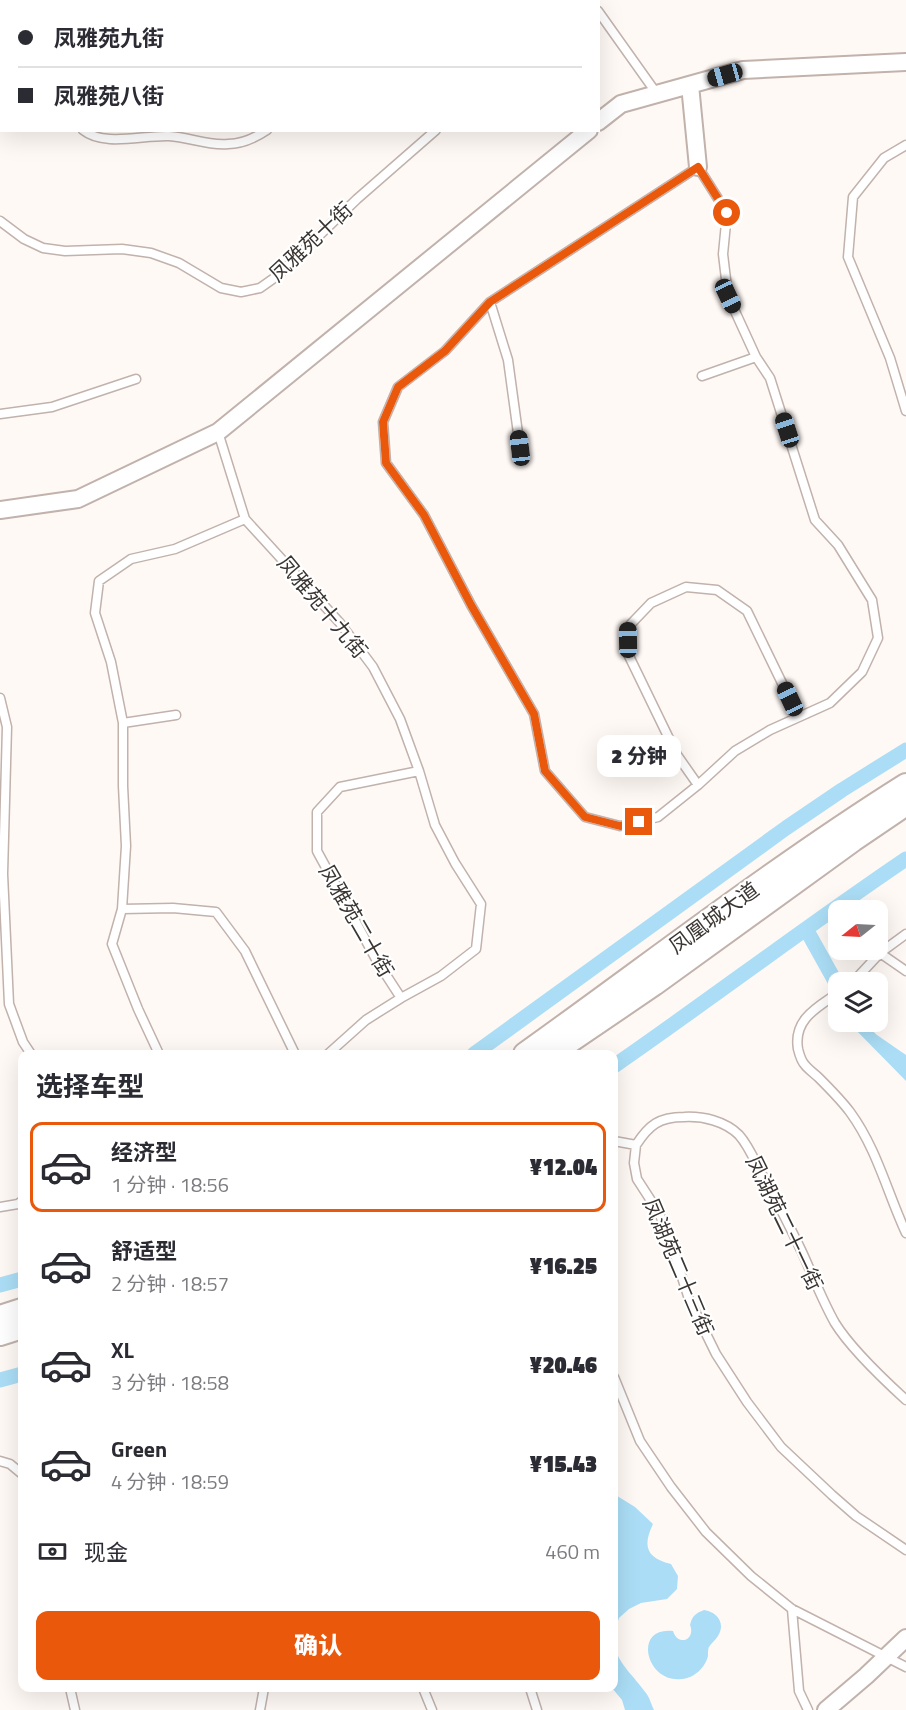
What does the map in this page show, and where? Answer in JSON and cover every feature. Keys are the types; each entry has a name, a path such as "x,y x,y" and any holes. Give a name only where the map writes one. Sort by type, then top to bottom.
{"main road":[{"name":"凤凰城大道","path":"531,1050 803,853 906,785"},
{"name":"凤凰城大道","path":"557,1050 654,984 906,804"},
{"path":"0,1317 18,1311"},
{"path":"0,1334 18,1328"}],"street":[{"path":"600,120 621,104 743,69 906,62"},
{"path":"690,85 698,167"},
{"path":"0,510 78,499 218,432 587,132"},
{"path":"826,1710 906,1638"}],"lane":[{"path":"600,14 657,94"},
{"path":"86,132 98,139 109,140 170,136 215,144 229,144 244,142 264,132"},
{"name":"凤雅苑十街","path":"0,221 24,239 43,248 65,251 122,249 151,253 179,263 221,288 241,292 260,288 277,276 357,199 434,132"},
{"path":"906,145 884,158 853,197 848,257 890,358 906,411"},
{"path":"698,167 727,213 723,254 728,296 756,357 770,378 815,520 838,545 872,600 878,638 862,672 830,703 770,730 735,752 658,817 620,826 585,817 545,771 534,714 471,605 424,515 386,463 383,422 398,387 445,351 490,302 698,167"},
{"path":"490,302 508,360 520,448"},
{"path":"702,375 756,357"},
{"path":"0,414 52,407 136,379"},
{"path":"157,1050 112,944 122,909 126,846 123,723 111,662 95,613 99,581 130,559 175,549 245,519 218,432"},
{"name":"凤雅苑十九街","path":"245,519 340,623 373,667 400,719 435,825 455,863 481,904 476,950 441,976 366,1020 332,1050"},
{"path":"698,785 677,755 628,654 628,627 651,603 686,587 717,590 747,611 798,716"},
{"path":"0,698 7,727 3,874 9,1004 28,1050"},
{"path":"123,723 176,715"},
{"name":"凤雅苑二十街","path":"401,999 377,961 317,850 317,812 340,787 419,771"},
{"path":"122,909 173,908 216,912 245,951 293,1050"},
{"path":"888,947 906,934"},
{"path":"888,959 906,971"},
{"path":"862,972 873,960"},
{"path":"828,1000 806,1017 799,1032 798,1049 804,1065 834,1093 862,1130 873,1151 906,1233"},
{"name":"凤湖苑二十一街","path":"636,1145 645,1131 658,1121 674,1117 698,1116 719,1122 739,1135 786,1220 817,1290 837,1326 882,1378 906,1400"},
{"path":"618,1142 636,1145"},
{"name":"凤湖苑二十三街","path":"636,1145 634,1162 638,1179 659,1213 689,1299 716,1354 736,1386 782,1448 856,1516 906,1550"},
{"path":"0,1207 18,1204"},
{"path":"618,1387 640,1441 671,1487 706,1532 751,1576 792,1610 906,1667"},
{"path":"0,1461 10,1464 18,1471"},
{"path":"792,1610 799,1691 808,1710"},
{"path":"71,1692 75,1710"},
{"path":"260,1710 263,1692"},
{"path":"425,1692 432,1710"},
{"path":"531,1692 537,1710"}],"water":[{"path":"858,1032 874,1032 906,1055 906,1081"},
{"path":"618,1496 635,1507 653,1524 648,1539 649,1550 652,1555 663,1562 671,1564 678,1576 677,1589 667,1599 641,1603 629,1609 618,1621"},
{"path":"704,1610 713,1613 719,1619 721,1627 718,1636 709,1648 702,1668 695,1674 682,1679 670,1678 660,1673 653,1665 649,1655 648,1645 652,1637 660,1632 673,1631 679,1639 686,1640 691,1635 690,1625 693,1617"},
{"path":"618,1657 647,1695 654,1710 625,1710 622,1700 615,1692 618,1692"}],"waterway":[{"path":"480,1050 786,828 906,750"},
{"path":"618,1063 906,859"},
{"path":"806,929 830,972"},
{"path":"0,1285 18,1280"},
{"path":"0,1380 18,1375"}],"route":[{"path":"639,822 620,826 585,817 545,771 534,714 471,605 424,515 386,463 383,422 398,387 445,351 490,302 698,167 727,213"}]}
